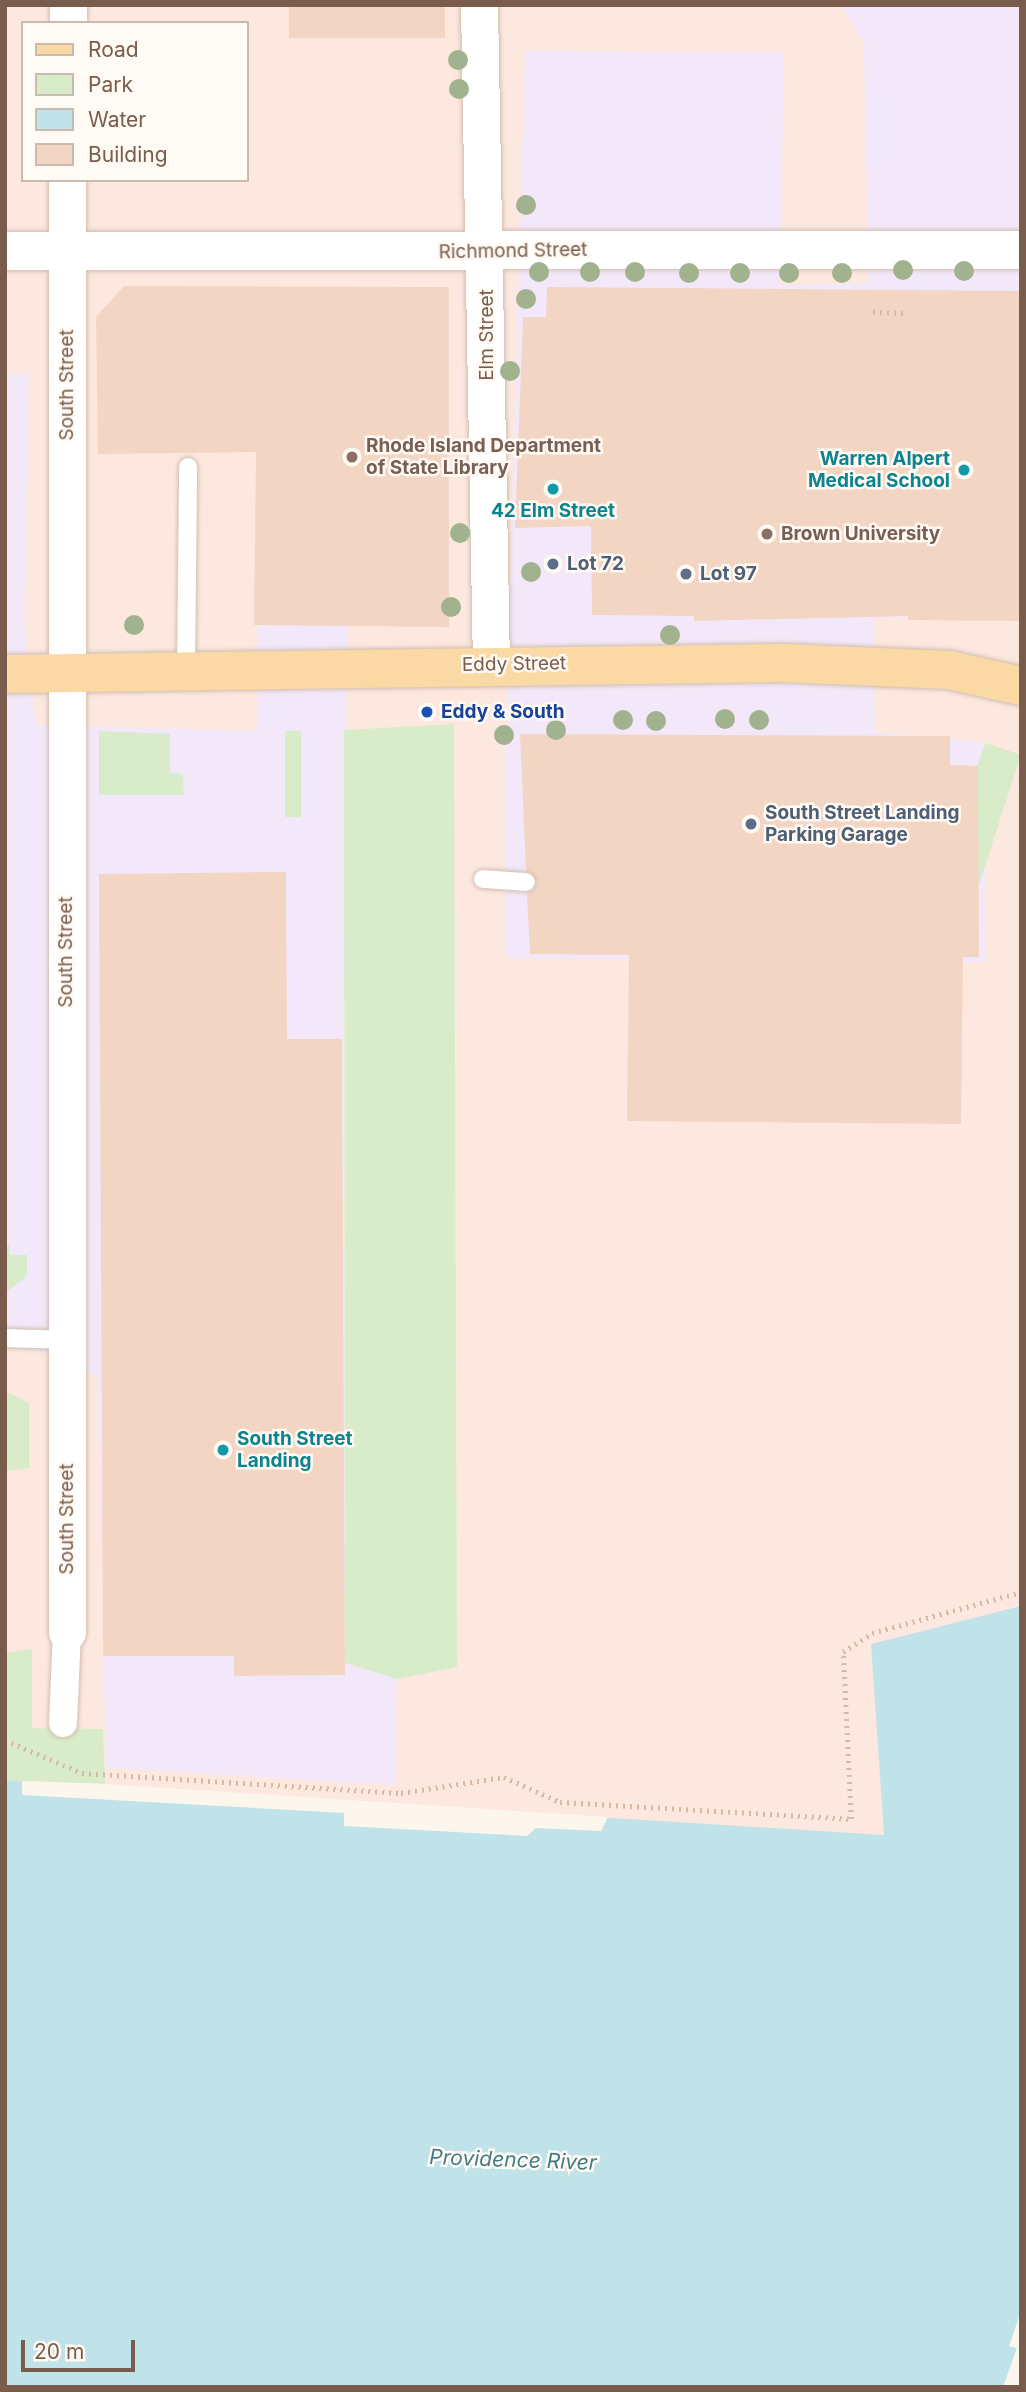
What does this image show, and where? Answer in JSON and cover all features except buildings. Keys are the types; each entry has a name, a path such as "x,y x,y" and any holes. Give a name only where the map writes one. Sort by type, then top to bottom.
{"main road":[{"name":"Eddy Street","path":"5,674 491,664 897,666 949,670 1021,686"}],"street":[{"name":"Elm Street","path":"479,5 487,252 491,664"},
{"name":"South Street","path":"63,1723 67,1632 68,1340 67,182"},
{"name":"Richmond Street","path":"5,251 1021,250"}],"lane":[{"path":"186,671 188,467"},
{"path":"483,879 526,881"},
{"path":"5,1338 68,1340"}],"path":[{"path":"873,312 905,313"},
{"path":"5,1740 82,1773 401,1793 505,1777 560,1802 852,1819 843,1652 872,1633 1021,1592"}],"shaded area":[{"path":"5,5 1021,5 1021,2387 5,2387"},
{"name":"Brown University","path":"841,5 1021,5 1021,621 873,617 875,732 985,743 986,962 506,958 506,739 525,51 784,52 780,285 868,283 864,43"},
{"path":"5,374 29,374 24,622 36,725 258,731 256,460 347,626 343,1245 453,1257 457,1667 397,1679 395,1785 106,1768 97,1376 5,1337"}],"green space":[{"path":"454,724 457,1667 397,1679 345,1663 344,730"},
{"path":"99,731 170,734 170,773 183,774 184,795 99,795"},
{"path":"285,731 301,731 301,817 285,817"},
{"path":"985,743 1021,755 953,963 917,951"},
{"path":"10,1245 10,1255 27,1255 27,1276 5,1293 5,1246"},
{"path":"5,1391 29,1403 29,1468 5,1471"},
{"path":"32,1649 32,1728 103,1729 105,1784 5,1780 5,1653"}],"water":[{"name":"Providence River","path":"1021,1606 1021,2387 5,2387 5,1780 884,1835 871,1644"}],"pier":[{"path":"22,1781 608,1817 601,1831 536,1828 527,1836 344,1826 344,1813 22,1795"},
{"path":"1021,2311 1021,2387 1003,2387 1017,2348 1009,2346"}],"place":[{"name":"Rhode Island Department of State Library","path":"352,457"},
{"name":"Warren Alpert Medical School","path":"964,470"},
{"name":"42 Elm Street","path":"553,489"},
{"name":"Brown University","path":"767,534"},
{"name":"Lot 72","path":"553,564"},
{"name":"Lot 97","path":"686,574"},
{"name":"Eddy & South","path":"427,712"},
{"name":"South Street Landing Parking Garage","path":"751,824"},
{"name":"South Street Landing","path":"223,1450"}]}
